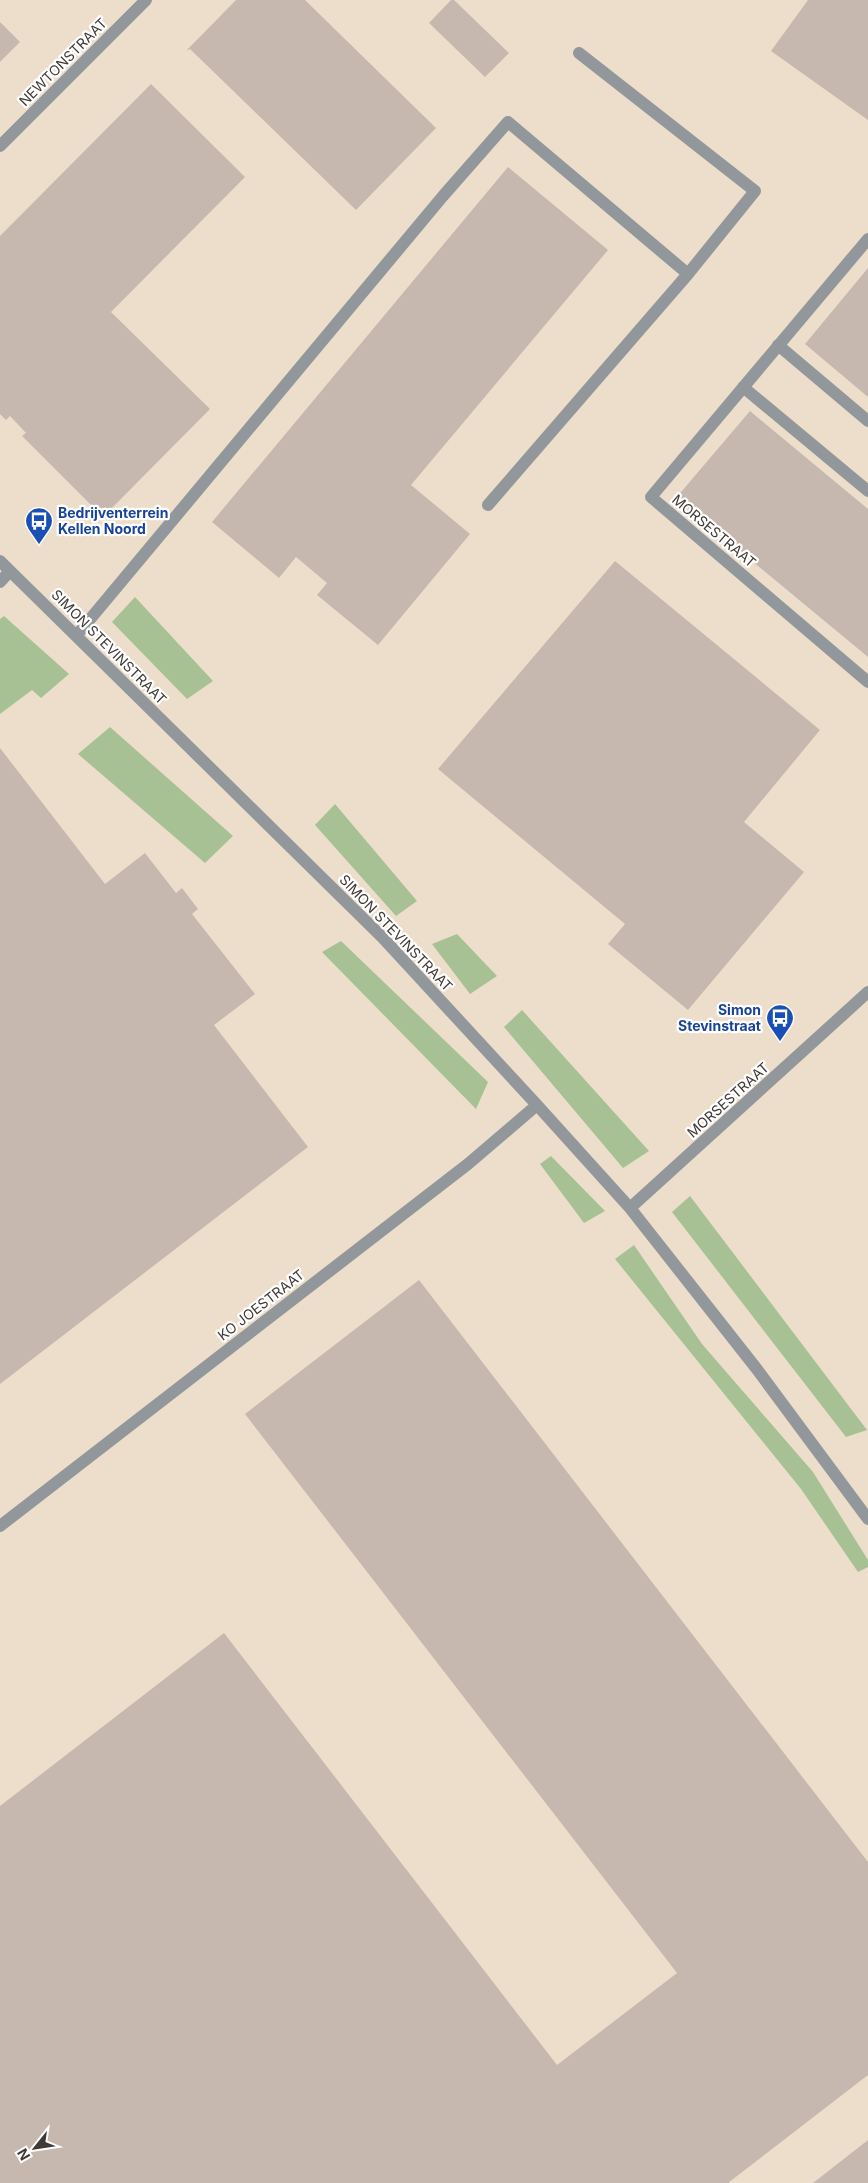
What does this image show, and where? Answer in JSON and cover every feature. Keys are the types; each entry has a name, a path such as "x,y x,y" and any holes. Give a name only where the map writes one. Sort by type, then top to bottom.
{"street":[{"name":"NEWTONSTRAAT","path":"0,146 146,0"},
{"path":"488,506 688,274 755,191 579,53"},
{"path":"76,636 443,196 508,122 688,274"},
{"name":"MORSESTRAAT","path":"868,239 651,497 868,682"},
{"path":"778,345 868,421"},
{"path":"743,387 868,491"},
{"name":"SIMON STEVINSTRAAT","path":"0,561 382,938 537,1104 630,1208 756,1368 868,1519"},
{"path":"0,582 10,571"},
{"name":"MORSESTRAAT","path":"630,1208 868,992"},
{"name":"KO JOESTRAAT","path":"0,1526 468,1164 537,1104"}],"shaded area":[{"path":"0,0 868,0 868,2183 0,2183"}],"green space":[{"path":"135,597 213,681 187,699 112,622"},
{"path":"4,616 69,674 41,698 32,690 0,714 0,619"},
{"path":"110,727 233,836 205,863 78,754"},
{"path":"335,804 417,901 396,916 315,825"},
{"path":"457,934 497,976 470,994 432,944"},
{"path":"341,941 488,1082 476,1109 322,952"},
{"path":"522,1010 649,1151 623,1168 504,1027"},
{"path":"551,1156 605,1211 584,1223 540,1164"},
{"path":"690,1196 867,1430 846,1437 672,1212"},
{"path":"634,1245 702,1344 813,1472 868,1560 868,1567 858,1572 801,1489 615,1259"}],"building":[{"path":"236,0 305,0 436,128 356,210 190,49 186,51"},
{"path":"451,0 454,0 509,53 485,77 429,23"},
{"path":"808,0 868,0 868,120 771,51"},
{"path":"0,22 20,42 0,62"},
{"path":"151,84 245,177 111,312 210,409 103,517 22,436 26,433 10,416 6,420 0,414 0,236"},
{"path":"508,167 608,250 411,485 470,534 378,645 317,595 327,583 296,557 279,578 212,522"},
{"path":"868,268 868,397 805,344"},
{"path":"750,411 868,509 868,657 676,498"},
{"path":"615,561 820,730 744,822 804,872 688,1010 608,944 625,924 438,769"},
{"path":"0,748 105,884 145,853 176,893 182,888 198,909 192,914 255,994 214,1025 308,1147 0,1384"},
{"path":"419,1280 868,1862 868,2075 728,2183 0,2183 0,1806 224,1633 557,2065 677,1973 245,1414"},
{"path":"868,2140 868,2183 813,2183"}],"place":[{"name":"Bedrijventerrein Kellen Noord","path":"39,545"},
{"name":"Simon Stevinstraat","path":"780,1042"}]}
